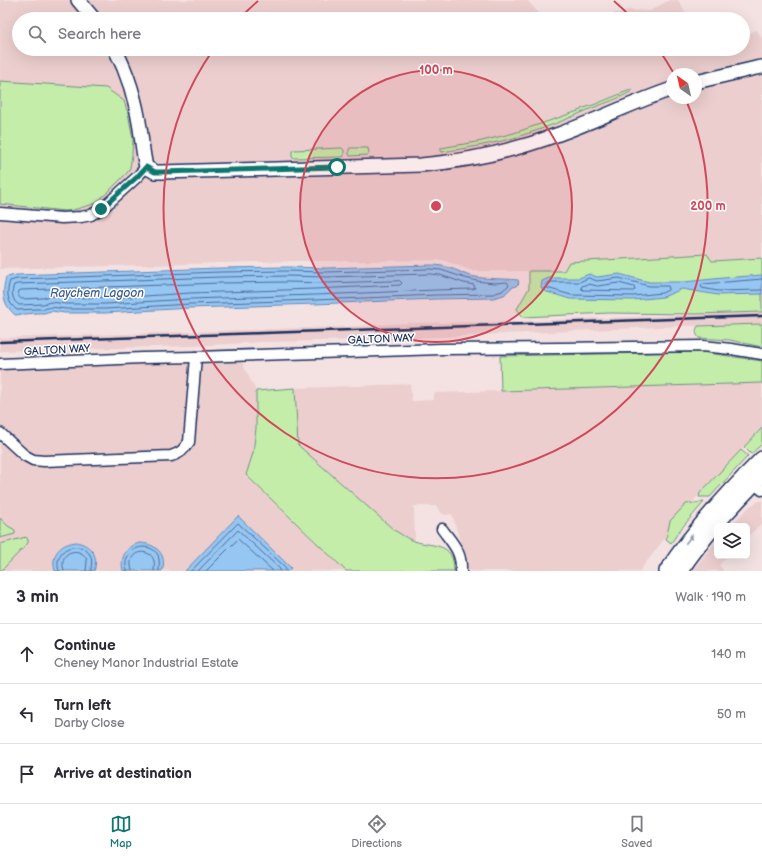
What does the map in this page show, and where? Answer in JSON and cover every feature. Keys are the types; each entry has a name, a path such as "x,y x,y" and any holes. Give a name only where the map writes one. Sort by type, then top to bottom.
{"main road":[{"path":"667,571 695,532 762,459"},
{"path":"680,571 710,532 759,483"}],"street":[{"path":"78,0 88,12"},
{"path":"118,56 128,75 135,101 146,167 155,172 420,165 461,160 512,150 544,140 666,91"},
{"path":"702,81 761,67"},
{"path":"0,213 62,218 91,215 104,207 146,167"},
{"name":"GALTON WAY","path":"0,364 441,349 703,346 762,354"},
{"path":"0,433 24,455 33,460 44,461 171,456 180,453 189,442 196,357"},
{"path":"442,529 459,553 461,571"}],"shaded area":[{"path":"0,0 527,0 538,12 12,12 12,56 750,56 750,32 757,30 762,39 762,258 712,261 707,254 570,262 564,271 473,271 443,260 300,261 0,269"},
{"path":"669,0 678,0 685,12 621,12 629,10 650,11"},
{"path":"762,312 762,324 683,326 372,340 262,342 195,346 0,351 0,338"},
{"path":"236,350 256,391 256,428 253,453 246,476 346,571 0,571 0,359"},
{"path":"762,383 762,428 700,493 640,571 469,571 452,514 445,515 440,512 436,506 414,506 415,541 410,540 394,530 298,445 295,388 410,384 412,401 434,400 434,393"},
{"path":"762,501 762,523 750,534 750,523 733,523 750,506"},
{"path":"714,544 714,559 725,559 719,565 724,571 692,571"}],"green space":[{"path":"0,81 106,88 124,101 133,139 130,168 127,173 94,204 73,210 65,211 0,204"},
{"path":"630,90 632,91 618,98 527,134 489,144 441,151 441,148 482,141 514,133 581,110"},
{"path":"342,148 344,150 343,157 294,158 292,156 292,151 294,150"},
{"path":"350,148 368,148 369,154 350,156"},
{"path":"707,254 712,261 762,258 762,312 695,314 609,313 523,317 517,309 529,288 529,271 564,271 569,262"},
{"path":"762,324 762,347 730,340 699,338 696,332 698,326"},
{"path":"701,352 762,361 762,383 501,391 500,356"},
{"path":"295,388 298,445 394,530 411,540 434,545 446,550 450,554 453,561 454,571 346,571 246,475 253,453 256,428 256,391"},
{"path":"762,428 762,444 751,454 744,447"},
{"path":"741,450 748,456 710,497 699,497 700,493"},
{"path":"704,502 671,543 666,539 670,521 686,504"},
{"path":"0,518 8,526 15,530 15,534 0,538"},
{"path":"26,537 28,543 0,571 0,544"}],"water":[{"name":"Raychem Lagoon","path":"430,265 448,267 473,277 518,280 519,283 504,295 493,298 190,308 105,313 65,313 51,311 44,313 15,315 5,302 4,298 6,277 16,275 221,268 326,268"},
{"path":"589,274 597,277 619,274 649,282 684,282 762,275 762,294 718,295 682,289 663,297 633,300 570,299 544,291 541,287 542,281 549,278 579,278"},
{"path":"238,516 291,568 288,571 185,571"},
{"path":"77,542 87,546 93,552 96,561 94,571 55,571 54,559 58,550 66,545"},
{"path":"139,543 155,547 159,551 163,559 162,571 123,571 122,561 127,550"}],"railway":[{"path":"0,342 762,316"}],"route":[{"path":"101,209 146,167 155,172 161,172 337,167"}]}
